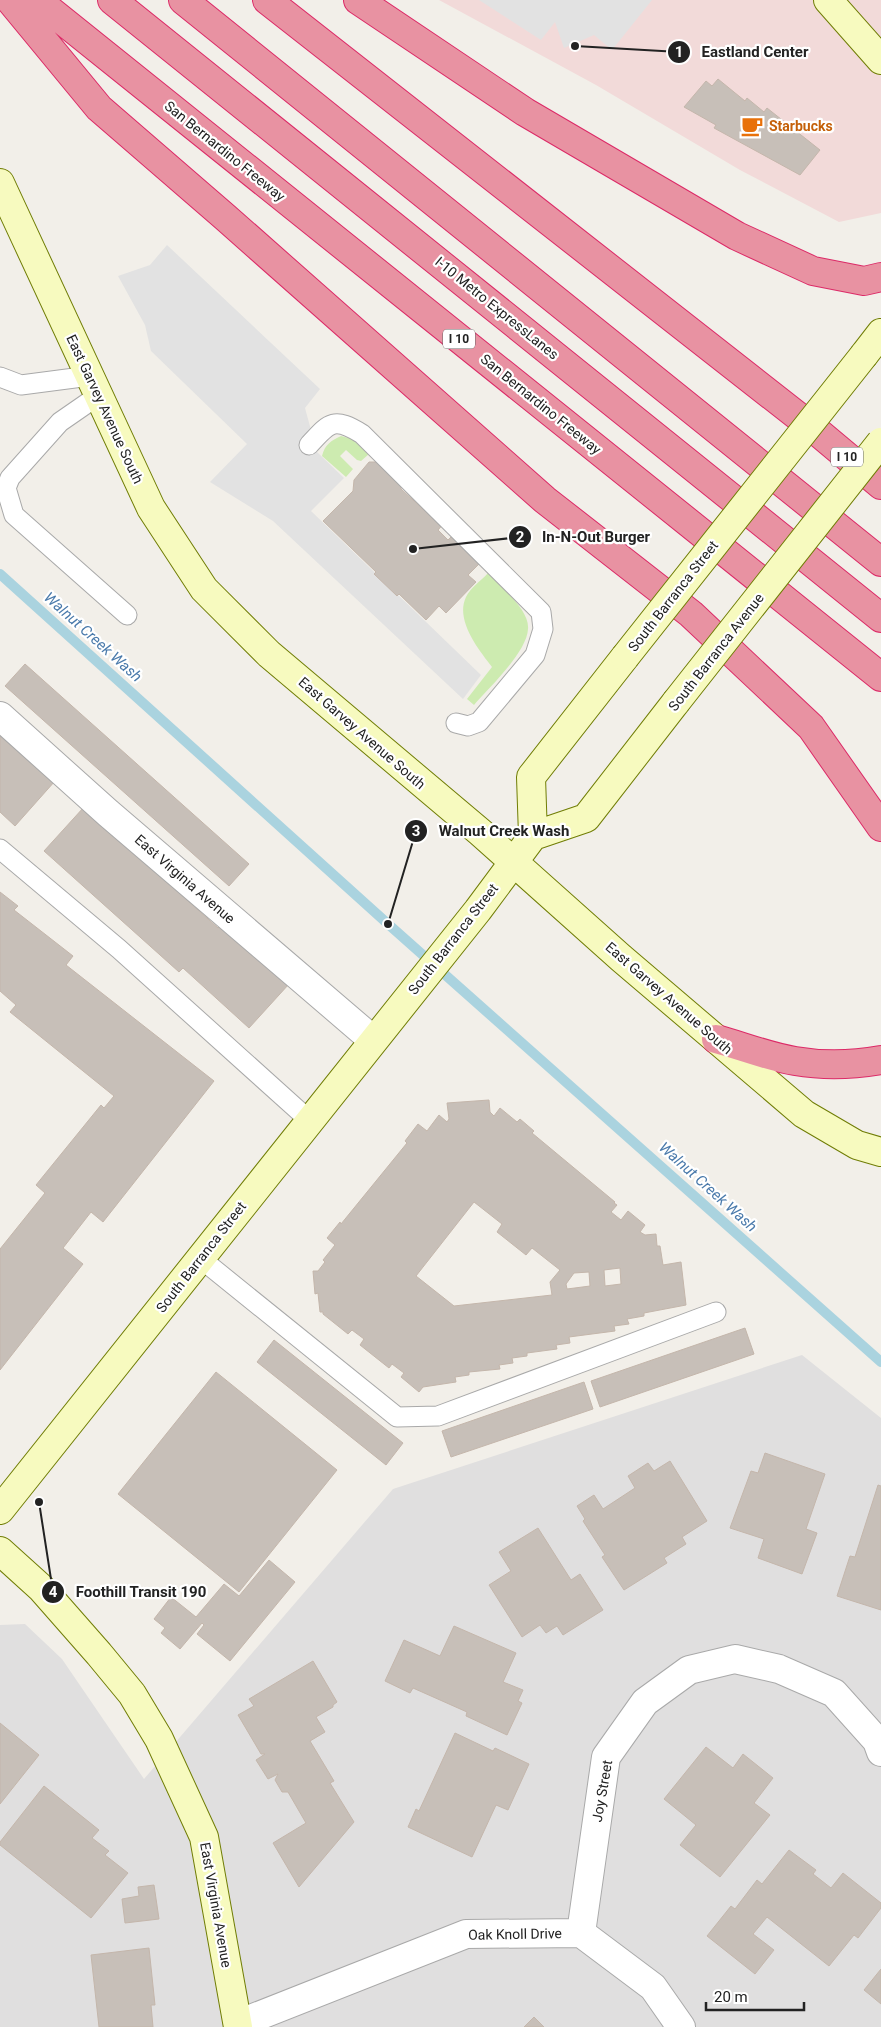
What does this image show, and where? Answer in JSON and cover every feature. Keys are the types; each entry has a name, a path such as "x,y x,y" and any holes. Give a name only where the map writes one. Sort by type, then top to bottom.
{"highway":[{"path":"10,0 99,108 545,500 691,614 816,734 881,827"},
{"name":"San Bernardino Freeway","path":"37,0 881,677"},
{"name":"I-10 Metro ExpressLanes","path":"112,0 881,618"},
{"path":"183,0 881,562"},
{"name":"I 10","path":"267,0 813,428 881,485"},
{"path":"358,0 525,112 737,236 813,271 864,282 881,277"},
{"path":"813,428 881,456"},
{"path":"716,1039 794,1061 840,1065 861,1064 881,1060"}],"main road":[{"path":"828,0 881,60"},
{"name":"East Garvey Avenue South","path":"0,183 151,508 204,589 269,654 514,861 621,958 804,1114 857,1145 881,1152"},
{"name":"South Barranca Street","path":"0,1510 478,910 533,836 531,777 881,333"},
{"name":"South Barranca Avenue","path":"533,836 586,818 881,442"},
{"name":"East Virginia Avenue","path":"0,1552 41,1588 93,1647 132,1694 159,1739 204,1837 238,2026"}],"street":[{"name":"East Virginia Avenue","path":"0,716 108,813 373,1040"},
{"name":"Joy Street","path":"581,1933 606,1757 645,1702 689,1670 735,1659 779,1669 834,1693 877,1741 881,1752"},
{"name":"Oak Knoll Drive","path":"238,2026 466,1934 581,1933 654,1987 681,2027"}],"lane":[{"path":"0,377 20,385 94,386"},
{"path":"94,386 10,478 6,488 14,515 127,615"},
{"path":"309,445 327,426 334,423 352,428 362,434 542,612 543,628 535,655 480,722 468,726 456,723"},
{"path":"0,849 119,949 309,1120"},
{"path":"200,1258 397,1417 438,1416 716,1312"}],"shaded area":[{"path":"439,0 881,0 881,213 839,222 740,170 596,85"},
{"path":"479,0 652,0 612,50 594,35 564,48 555,22 541,40"},
{"path":"167,245 320,389 305,408 317,452 344,478 311,511 481,675 463,699 273,521 210,482 247,444 151,351 145,325 118,276 150,265"},
{"path":"802,1355 881,1418 881,2027 0,2027 0,1625 25,1624 62,1659 144,1779 393,1489"}],"green space":[{"path":"341,436 352,439 369,454 361,461 357,460 346,450 340,456 353,469 346,477 322,456 329,443"},
{"path":"488,573 519,606 524,614 528,629 526,638 514,659 474,705 467,699 492,667 480,652 470,634 463,615 463,606 466,597 473,587"}],"building":[{"name":"Starbucks","path":"718,79 745,101 747,98 764,112 767,108 820,150 800,175 714,128 716,125 684,107 706,81 712,86"},
{"path":"369,462 382,462 401,479 401,489 425,511 429,506 445,522 438,530 448,540 456,532 484,559 468,575 476,582 446,613 439,606 426,620 399,594 397,596 374,574 376,572 323,521 353,491 354,480"},
{"path":"25,664 249,864 229,886 5,686"},
{"path":"0,732 55,781 15,826 0,812"},
{"path":"84,807 218,928 221,924 289,984 249,1028 183,968 179,972 44,851"},
{"path":"0,892 18,906 14,910 73,956 66,965 214,1081 103,1222 91,1212 63,1248 83,1264 0,1370 0,1249 45,1193 36,1185 101,1105 104,1108 114,1096 10,1012 16,1005 0,991"},
{"path":"489,1100 490,1112 494,1116 500,1108 517,1122 520,1119 534,1131 532,1133 615,1202 617,1205 611,1212 621,1220 628,1211 645,1225 640,1232 645,1235 656,1234 657,1246 660,1246 663,1265 681,1262 686,1305 644,1313 644,1316 627,1319 629,1324 614,1326 615,1331 569,1337 570,1343 556,1345 557,1349 527,1353 527,1356 512,1358 513,1363 499,1365 500,1369 469,1372 469,1375 455,1377 456,1382 423,1387 419,1392 401,1377 404,1373 392,1364 389,1368 360,1345 364,1339 352,1330 348,1334 323,1314 323,1312 320,1312 318,1293 315,1294 313,1271 318,1271 325,1262 323,1260 335,1245 327,1238 340,1222 341,1224 407,1143 405,1141 418,1124 427,1131 439,1115 447,1122 449,1119 447,1103","holes":["474,1202 502,1224 497,1232 526,1255 532,1248 560,1270 550,1282 552,1295 454,1306 416,1276","620,1268 621,1284 605,1286 604,1270","589,1272 590,1286 567,1289 566,1284 574,1273"]},
{"path":"745,1328 754,1354 600,1407 591,1381"},
{"path":"274,1340 403,1443 386,1465 257,1362"},
{"path":"216,1372 337,1470 239,1592 118,1494"},
{"path":"584,1382 593,1409 451,1457 442,1431"},
{"path":"765,1453 825,1474 806,1529 817,1533 802,1574 758,1558 764,1539 730,1528 751,1471 758,1473"},
{"path":"670,1461 707,1521 682,1537 686,1544 664,1558 667,1563 624,1590 602,1557 605,1555 583,1521 585,1519 577,1506 594,1495 603,1509 635,1488 628,1476 648,1463 654,1471"},
{"path":"878,1485 881,1486 881,1610 837,1596 850,1556 855,1557"},
{"path":"538,1528 571,1580 580,1574 603,1610 563,1635 557,1626 546,1633 540,1625 522,1637 489,1585 511,1571 499,1552"},
{"path":"269,1560 295,1582 230,1661 197,1634 204,1625 202,1623 180,1649 161,1633 165,1628 154,1619 171,1597 196,1617 224,1584 239,1596"},
{"path":"454,1626 516,1653 503,1682 523,1690 518,1701 522,1703 507,1735 466,1716 467,1712 413,1688 410,1693 385,1681 404,1640 440,1656"},
{"path":"313,1661 337,1702 333,1707 316,1717 325,1732 310,1741 334,1781 330,1783 354,1822 299,1887 273,1843 306,1823 288,1792 282,1792 275,1780 278,1774 268,1779 256,1760 265,1754 261,1754 238,1715 254,1706 249,1699"},
{"path":"0,1723 39,1755 0,1804"},
{"path":"455,1733 493,1751 495,1748 529,1764 508,1810 496,1805 472,1857 408,1827 416,1809 419,1811"},
{"path":"706,1747 733,1768 743,1754 773,1778 754,1803 770,1815 720,1877 680,1845 696,1825 664,1799"},
{"path":"44,1786 99,1830 92,1838 109,1851 105,1855 128,1873 91,1918 0,1845 0,1842"},
{"path":"789,1850 816,1870 813,1874 831,1888 843,1873 881,1903 881,1908 858,1938 854,1935 829,1966 767,1917 753,1934 774,1950 755,1974 707,1936 731,1906 735,1909 757,1880 762,1884"},
{"path":"154,1885 159,1919 125,1923 122,1899 139,1896 138,1887"},
{"path":"149,1948 155,2005 151,2005 153,2027 99,2027 91,1955"},
{"path":"881,1969 881,2004 864,1990"},
{"path":"534,2017 544,2027 524,2027"}],"waterway":[{"name":"Walnut Creek Wash","path":"0,574 388,924 881,1362"}],"place":[{"name":"Eastland Center","path":"575,46"},
{"name":"Starbucks","path":"752,126"},
{"name":"In-N-Out Burger","path":"413,549"},
{"name":"Walnut Creek Wash","path":"388,924"},
{"name":"Foothill Transit 190","path":"39,1502"}]}
